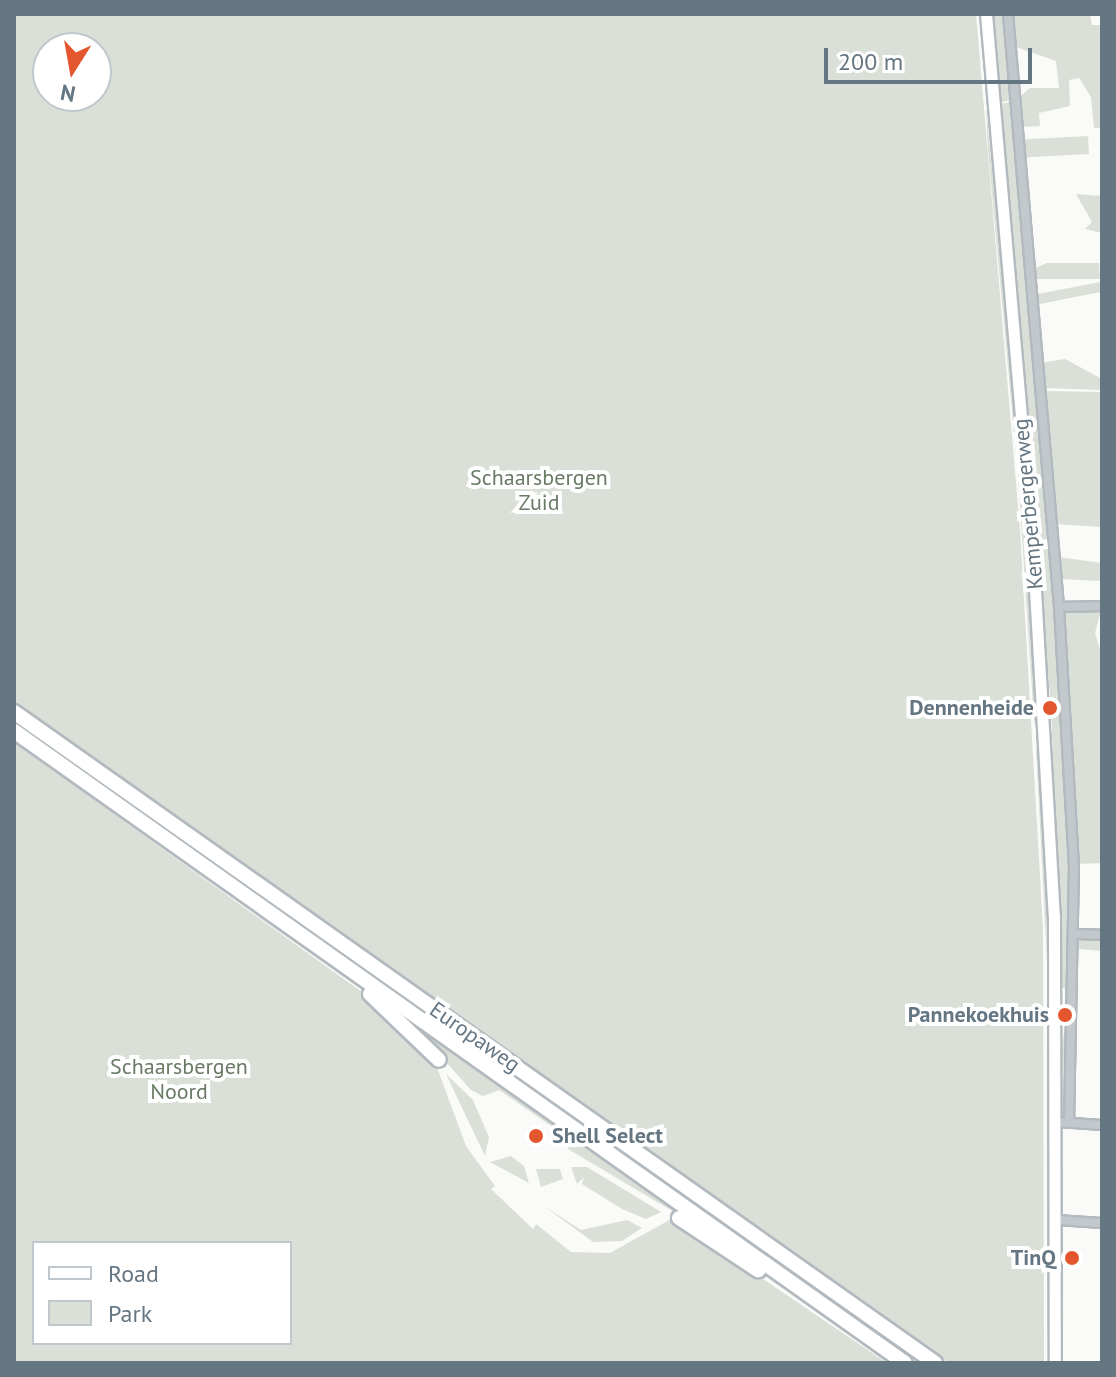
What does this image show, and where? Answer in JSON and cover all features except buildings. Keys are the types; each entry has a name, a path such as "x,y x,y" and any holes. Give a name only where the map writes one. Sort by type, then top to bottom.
{"highway":[{"name":"Europaweg","path":"14,712 935,1363"},
{"name":"Europaweg","path":"14,731 904,1362"},
{"path":"238,889 383,1003 439,1060"},
{"path":"679,1218 904,1362"}],"main road":[{"name":"Kemperbergerweg","path":"986,14 1034,571 1057,994 1063,1122 1057,1220 1055,1363"}],"street":[{"name":"Kemperbergerweg","path":"1008,14 1059,607 1077,934 1075,994 1063,1122"},
{"name":"Kemperbergerweg","path":"1059,607 1102,606"},
{"path":"1077,934 1102,935"},
{"path":"1057,994 1075,994"},
{"path":"1063,1122 1102,1125"},
{"path":"1057,1220 1102,1223"}],"green space":[{"name":"Schaarsbergen Zuid","path":"14,14 976,14 1020,530 1043,929 1044,1363 949,1363 14,702"},
{"path":"990,14 1005,14 1013,99 997,103"},
{"path":"1011,14 1090,14 1092,25 1102,25 1102,128 1094,128 1091,97 1079,78 1069,80 1070,106 1039,113 1040,126 1020,127 1018,98 1030,88 1059,88 1056,61 1013,46"},
{"path":"1013,101 1050,529 1071,864 1070,991 1061,987 1051,706 997,105"},
{"path":"986,106 1020,455 1016,455"},
{"path":"1088,136 1089,154 1023,157 1022,139"},
{"path":"1076,194 1102,196 1102,233 1085,229 1092,222"},
{"path":"1047,263 1099,263 1100,279 1034,279 1033,269"},
{"path":"1100,282 1102,292 1037,304 1035,295"},
{"path":"1065,359 1102,379 1102,390 1044,388 1041,363"},
{"path":"1044,391 1102,392 1102,527 1055,524"},
{"path":"1017,460 1021,460 1037,721 1034,722"},
{"path":"1058,557 1102,563 1102,581 1059,579"},
{"path":"1102,607 1095,633 1102,655 1102,863 1076,864 1062,613"},
{"name":"Schaarsbergen Noord","path":"14,742 387,1010 435,1062 466,1146 495,1186 491,1189 533,1229 536,1224 571,1252 610,1253 673,1218 887,1363 14,1363"},
{"path":"1039,746 1053,981 1048,981 1036,747"},
{"path":"1102,937 1102,951 1079,949 1079,938"},
{"path":"1066,1014 1072,1014 1064,1116 1062,1049"},
{"path":"412,1024 679,1215 568,1149 570,1139 499,1090 483,1096 471,1090"},
{"path":"446,1074 473,1100 489,1137 485,1156"},
{"path":"511,1156 524,1166 529,1183 490,1162"},
{"path":"571,1167 587,1167 661,1212 646,1219 622,1209 582,1184 584,1177 577,1184"},
{"path":"536,1169 560,1169 563,1179 541,1187"},
{"path":"544,1206 581,1230 627,1220 642,1228 622,1241 593,1242"}],"place":[{"name":"Dennenheide","path":"1050,708"},
{"name":"Pannekoekhuis","path":"1065,1015"},
{"name":"Shell Select","path":"536,1136"},
{"name":"TinQ","path":"1072,1258"}]}
